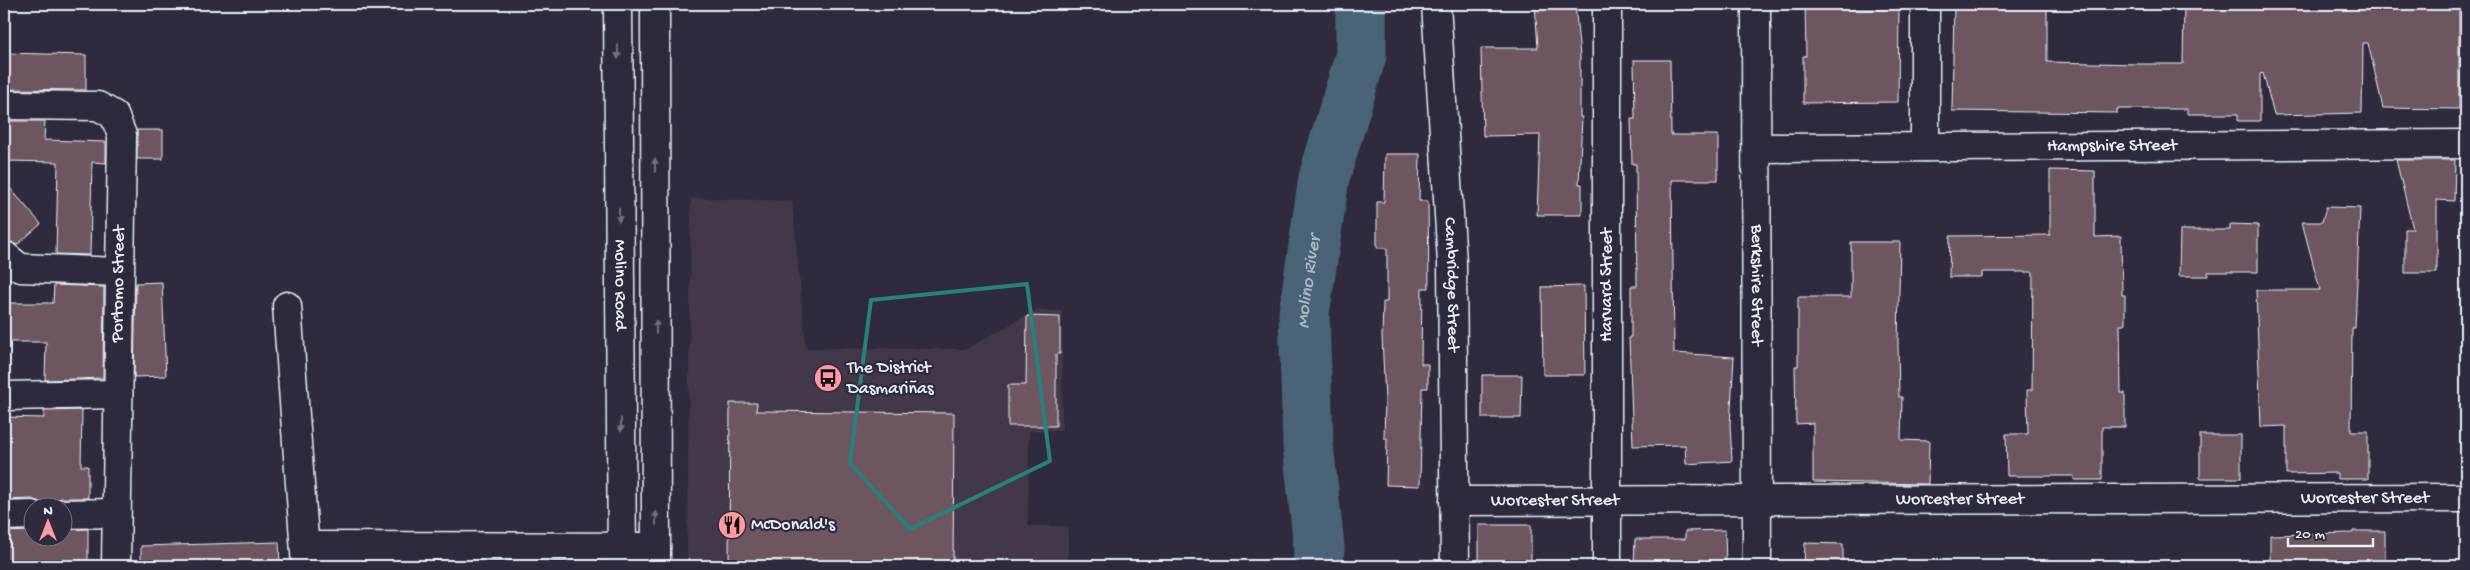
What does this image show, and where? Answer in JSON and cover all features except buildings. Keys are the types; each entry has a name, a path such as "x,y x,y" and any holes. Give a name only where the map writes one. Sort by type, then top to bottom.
{"street":[{"name":"Molino Road","path":"618,4 622,557"},
{"name":"Molino Road","path":"655,4 656,557"},
{"name":"Cambridge Street","path":"1436,4 1452,263 1455,566"},
{"name":"Harvard Street","path":"1607,4 1607,566"},
{"name":"Berkshire Street","path":"1756,4 1757,566"},
{"path":"1925,4 1925,147"},
{"name":"Portomo Street","path":"4,105 98,106 114,115 122,136 116,566"},
{"name":"Hampshire Street","path":"1756,148 2466,144"},
{"path":"4,255 20,268 119,272"},
{"path":"288,306 306,556 656,557"},
{"path":"4,396 118,394"},
{"name":"Worcester Street","path":"1454,501 2466,498"},
{"path":"72,514 116,513"},
{"path":"4,516 22,515"}],"highlighted area":[{"path":"1027,284 1050,461 910,529 850,463 871,300"}],"shaded area":[{"name":"The District Dasmariñas","path":"691,198 792,201 806,348 966,349 1036,310 1062,311 1062,430 1029,431 1028,526 1068,526 1068,566 687,566"}],"waterway":[{"name":"Molino River","path":"1318,566 1319,547 1308,445 1304,314 1324,178 1361,55 1361,4"}],"place":[{"name":"The District Dasmariñas","path":"828,378"},
{"name":"McDonald's","path":"732,525"}]}
